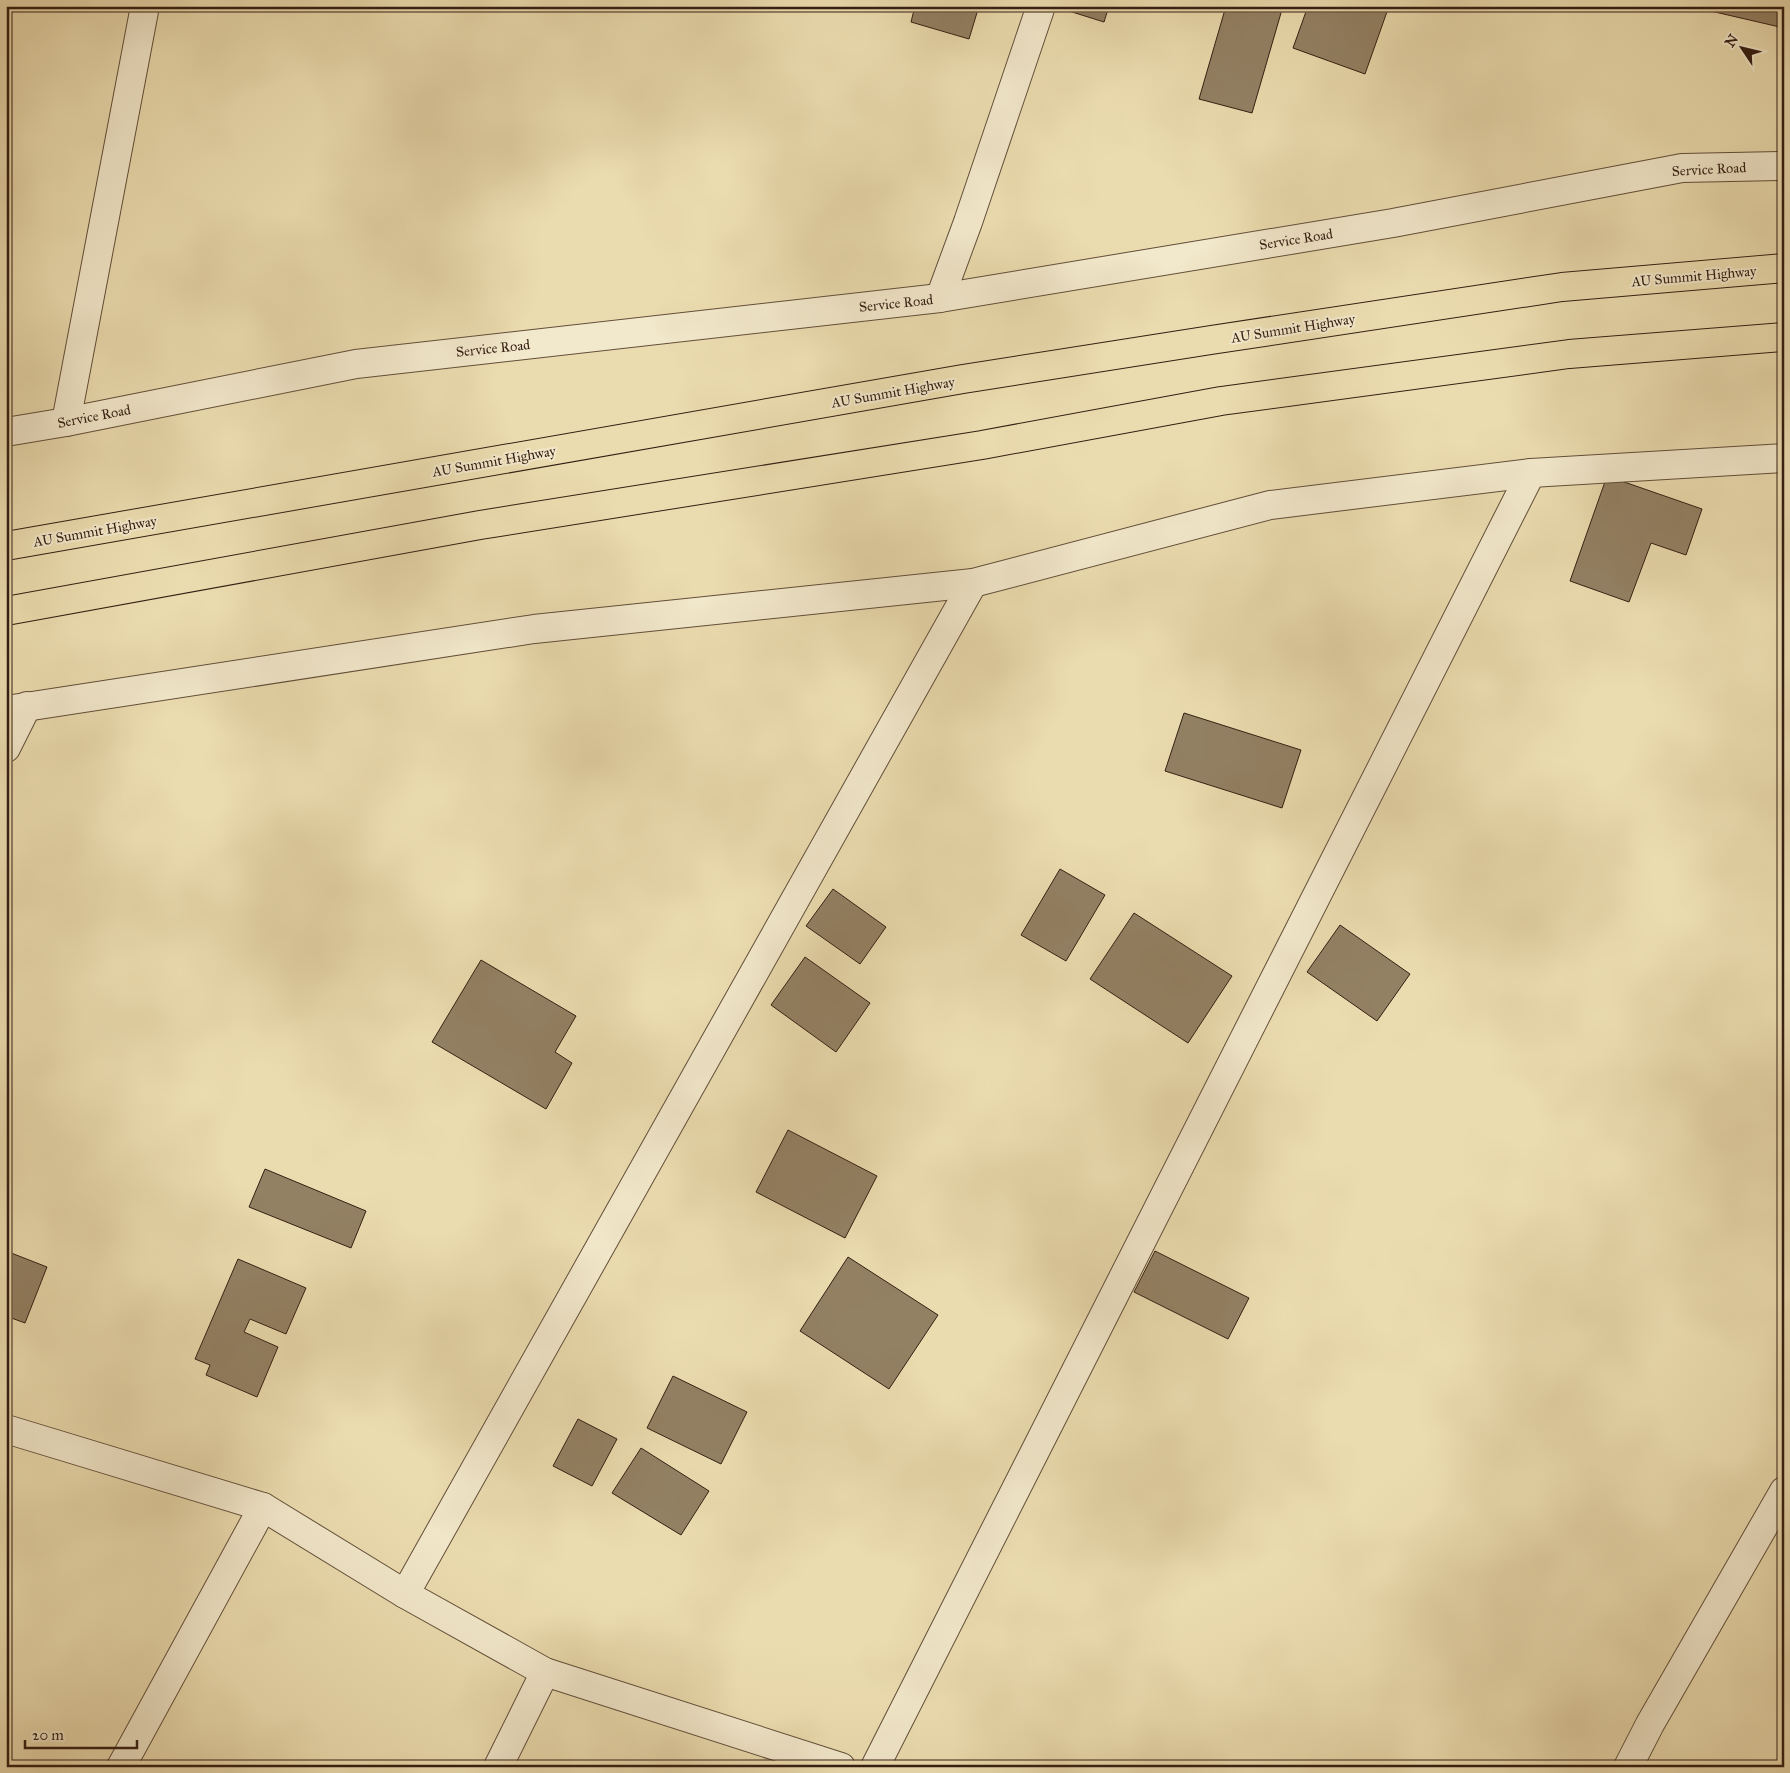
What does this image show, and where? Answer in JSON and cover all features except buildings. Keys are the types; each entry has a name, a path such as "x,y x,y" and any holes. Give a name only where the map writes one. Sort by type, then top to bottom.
{"main road":[{"name":"AU Summit Highway","path":"6,546 944,383 1211,340 1562,287 1784,268"},
{"path":"6,611 480,525 982,445 1221,401 1569,354 1784,337"}],"street":[{"path":"66,422 145,6"},
{"path":"940,298 1042,6"},
{"name":"Service Road","path":"6,432 66,422 356,364 940,298 1393,222 1682,168 1784,166"},
{"path":"6,748 17,708 534,628 973,582 1270,505 1531,473 1784,458"},
{"path":"875,1767 1531,473"},
{"path":"405,1594 973,582"},
{"path":"6,1429 263,1507 405,1594 545,1672 841,1767"},
{"path":"1628,1767 1650,1724 1784,1491"},
{"path":"121,1767 263,1507"},
{"path":"498,1767 545,1672"}]}
